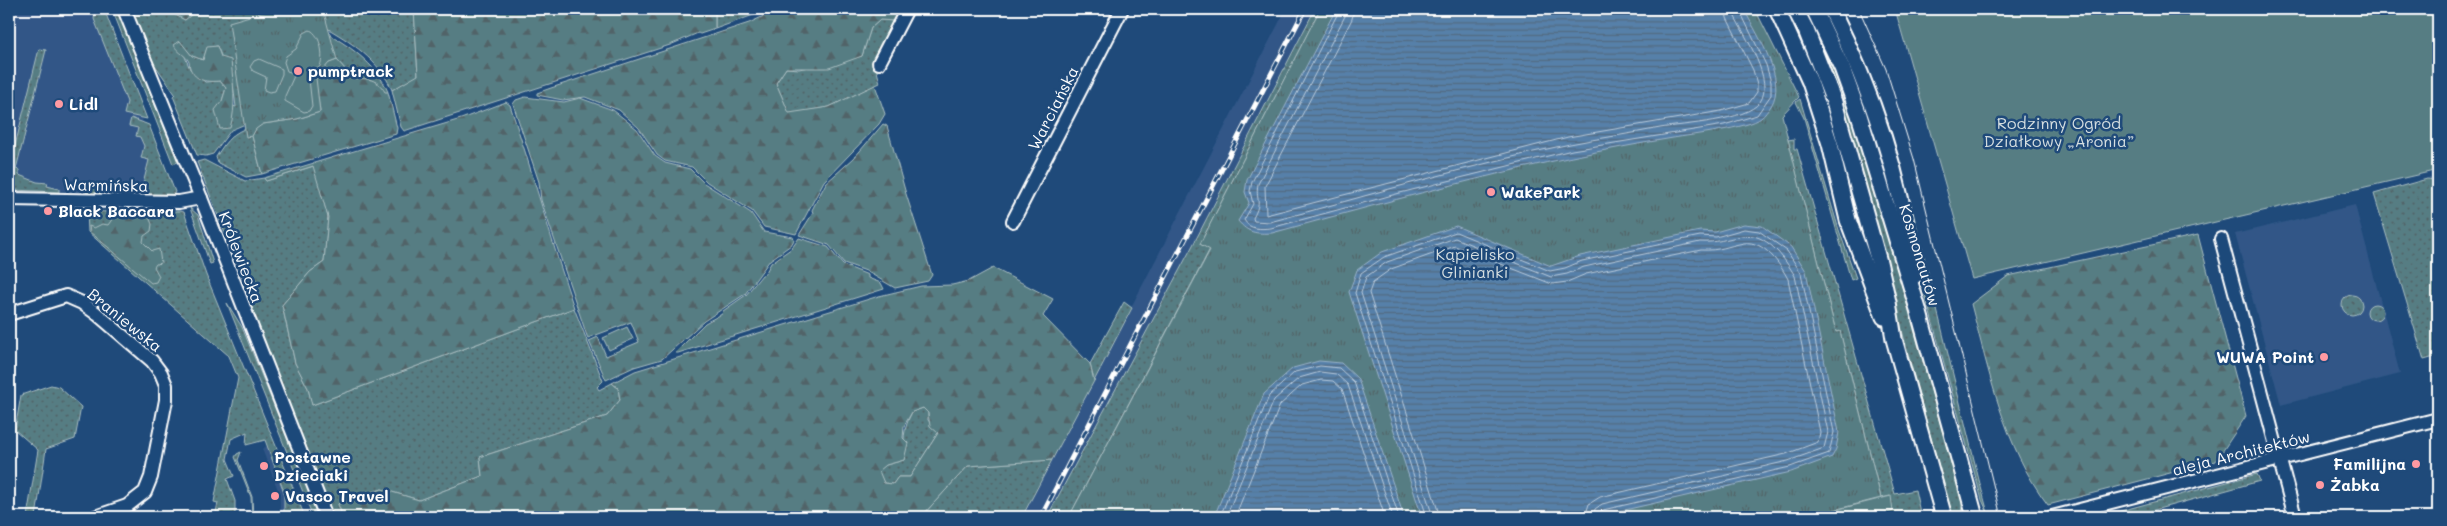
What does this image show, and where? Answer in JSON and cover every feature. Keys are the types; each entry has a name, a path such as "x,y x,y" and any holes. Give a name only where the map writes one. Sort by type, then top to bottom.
{"main road":[{"path":"1777,9 1810,82 1830,144 1848,220 1881,311 1894,339"},
{"path":"1795,9 1834,102 1879,262 1894,339 1944,517"},
{"name":"Kosmonautów","path":"1814,9 1842,68 1859,115 1918,309 1975,517"},
{"path":"1831,9 1870,98 1897,184 1905,214 1918,309"}],"street":[{"name":"Królewiecka","path":"124,9 202,198 326,517"},
{"path":"879,62 907,9"},
{"name":"Warciańska","path":"1013,222 1122,9"},
{"name":"Warmińska","path":"9,199 179,202 202,198"},
{"path":"2221,239 2295,517"},
{"name":"Braniewska","path":"9,314 66,296 96,313 152,361 161,373 166,385 166,400 151,477 145,492 128,506 95,517"},
{"name":"aleja Architektów","path":"2052,517 2438,418"}],"shaded area":[{"path":"9,9 99,9 171,193 59,191 9,179"},
{"path":"1286,9 1315,9 1193,245 1047,517 1022,517"},
{"path":"2355,205 2400,374 2281,405 2235,234"},
{"path":"267,446 284,492 284,517 280,517 280,495 262,449"}],"green space":[{"path":"96,9 104,9 147,119 124,114 127,102 94,19"},
{"path":"112,9 117,9 178,162 173,164"},
{"path":"131,9 164,9 185,20 198,9 414,9 418,76 392,90 387,80 372,61 353,45 323,26 262,117 231,130 213,154 206,156 197,155 173,96 175,94 153,62","holes":["179,42 192,56 203,60 207,48 217,46 233,84 236,107 222,101 226,88 220,81 205,82 190,69"]},
{"path":"164,9 198,9 185,20"},
{"path":"274,9 323,9 337,60 329,63 316,78 320,112 297,119 263,124 256,129 252,136 246,137 229,22"},
{"path":"414,9 715,9 715,29 404,131 401,127 392,90 418,75"},
{"path":"715,9 770,9 715,29"},
{"path":"779,9 901,9 894,21 880,20 871,28 862,56 829,68 786,68 776,83 789,113 829,107 875,85 885,114 879,124 824,181 796,234 764,227 752,211 707,182 692,167 665,161 657,155 639,128 619,110 585,97 563,100 537,95 537,93 551,88 749,23"},
{"path":"1315,9 1320,9 1200,244 1210,249 1069,517 1047,517 1193,245"},
{"name":"Kąpielisko Glinianki","path":"1320,9 1755,9 1799,97 1782,115 1836,332 1840,331 1881,498 1806,517 1069,517 1210,250 1200,244"},
{"path":"1804,9 1807,9 1838,76 1862,143 1958,487 1962,503 1961,517 1953,517 1850,132 1821,49"},
{"name":"Rodzinny Ogród Działkowy „Aronia”","path":"1895,9 2438,9 2438,170 1972,279"},
{"path":"880,20 894,21 874,59 880,83 829,107 789,114 776,83 786,68 799,69 862,56 871,28"},
{"name":"pumptrack","path":"310,30 317,37 321,47 322,59 319,68 308,70 312,106 309,111 304,112 285,101 285,96 294,76 293,73 287,71 284,62 286,56 296,49 304,33"},
{"path":"321,30 351,48 369,64 377,72 388,92 385,93 379,84 372,80 353,78 337,60 252,136 262,174 246,177 218,163 216,157 225,144 231,137 244,129"},
{"path":"180,41 192,56 203,60 207,47 217,46 221,57 231,60 234,103 230,128 220,129 215,110 222,101 226,88 220,81 202,80 192,73 188,60 174,45"},
{"path":"39,49 46,50 16,169 19,170 19,175 37,182 48,183 47,186 59,189 59,192 12,190 9,187 9,170"},
{"name":"pumptrack","path":"259,59 282,69 282,74 275,91 269,92 264,90 266,77 253,71 250,67 254,61"},
{"path":"337,60 353,78 372,80 379,84 385,92 388,92 397,128 396,134 262,174 252,136 256,128 263,124 297,119 320,112 315,78 329,63"},
{"path":"525,97 564,102 580,98 613,110 637,129 655,156 665,163 690,169 704,183 751,213 764,232 793,237 794,240 791,245 770,260 745,294 704,321 662,359 634,367 606,380 589,341 598,337 606,356 639,342 631,322 588,338 587,336 541,200 539,182 513,104 516,100"},
{"path":"1800,99 1839,230 1856,278 1851,280 1804,118 1796,102"},
{"path":"506,102 510,105 574,308 312,405 308,388 295,363 282,305 310,272 324,262 328,217 313,166 266,181 264,178 461,119"},
{"path":"131,118 149,125 175,192 173,195 93,195 86,192 86,186 142,188 149,160 141,158 144,146 140,137 136,136 138,128 129,126"},
{"path":"883,124 887,126 932,275 928,281 895,288 866,271 844,263 829,245 799,235 813,213 812,210 826,183 854,158"},
{"path":"1794,139 1794,149 1797,149 1895,494 1915,490 1921,517 1875,517 1890,496 1881,498 1840,331 1836,332 1788,140"},
{"path":"204,160 245,181 264,178 266,181 314,166 328,217 324,262 310,272 282,305 295,363 308,388 312,405 574,308 603,381 597,387 599,390 612,383 618,388 620,400 607,416 480,457 482,476 419,500 382,489 338,504 343,517 333,517 258,331 247,289 197,162"},
{"path":"2427,179 2438,180 2438,356 2424,360 2374,194"},
{"path":"190,208 198,215 213,263 210,264"},
{"path":"87,212 184,212 206,275 305,517 284,517 284,492 265,440 246,445 247,432 231,439 227,459 234,476 227,479 235,501 235,517 224,517 216,512 218,503 214,502 238,378 229,356 88,232"},
{"path":"1913,212 1988,513 1982,500 1922,284 1909,213"},
{"path":"147,213 152,224 151,231 144,236 143,242 152,251 159,249 161,263 156,264 154,267 159,276 156,282 151,283 90,232 89,226 94,228 102,224 108,225 116,214"},
{"path":"2198,235 2246,416 2216,461 2048,505 2033,483 2009,434 1992,382 1971,304 2008,276"},
{"path":"799,238 828,247 843,265 868,275 868,278 881,283 884,289 675,353 705,323 722,314 723,311 746,295 762,275 765,274 771,263 792,248"},
{"path":"993,268 1053,299 1043,316 1090,364 1094,381 1052,460 968,466 921,517 343,517 338,504 382,489 419,500 482,476 480,457 607,416 620,400 618,388 612,383 635,371 879,296 921,286 952,285 969,281","holes":["923,408 928,413 930,426 938,433 910,477 898,477 893,484 884,483 879,471 886,465 904,460 908,443 903,438 904,426 912,412"]},
{"path":"2352,295 2359,298 2362,305 2359,312 2352,315 2345,312 2342,305 2345,298"},
{"path":"1124,302 1132,308 1094,381 1090,364"},
{"path":"227,303 242,327 311,497 317,517 313,517"},
{"path":"2375,304 2383,312 2375,320 2367,312"},
{"path":"627,327 633,339 609,350 603,338"},
{"path":"51,385 59,387 81,407 75,439 46,449 36,517 27,517 38,450 15,430 21,395"},
{"path":"923,408 928,413 928,420 938,433 910,477 898,477 893,484 884,483 878,471 886,465 904,460 904,441 907,424 912,412"},
{"path":"241,452 238,460 252,497 253,517 251,497 235,457"},
{"path":"1052,460 1022,517 921,517 968,466"},
{"path":"2257,474 2260,481 2129,517 2098,517"},
{"path":"1891,496 1893,511 1875,517 1808,517"}],"water":[{"path":"1336,9 1744,9 1773,70 1776,83 1775,95 1771,106 1762,117 1755,122 1745,125 1622,147 1521,168 1272,233 1253,232 1245,228 1238,221 1249,203 1245,192 1247,180"},
{"path":"1744,224 1762,226 1791,247 1806,271 1839,432 1836,449 1832,457 1791,472 1594,517 1422,517 1349,292 1357,270 1382,252 1456,226 1551,266 1580,256 1700,231 1715,232"},
{"path":"1319,361 1341,363 1358,379 1404,517 1214,517 1264,394 1293,368"}],"tram line":[{"path":"1859,9 1886,69 1914,159 2001,517"}],"railway":[{"path":"1041,517 1305,9"}],"place":[{"name":"pumptrack","path":"298,71"},
{"name":"Lidl","path":"59,104"},
{"name":"WakePark","path":"1491,192"},
{"name":"Black Baccara","path":"48,211"},
{"name":"WUWA Point","path":"2324,357"},
{"name":"Familijna","path":"2416,464"},
{"name":"Postawne Dzieciaki","path":"264,466"},
{"name":"Żabka","path":"2320,485"},
{"name":"Vasco Travel","path":"275,496"}]}
